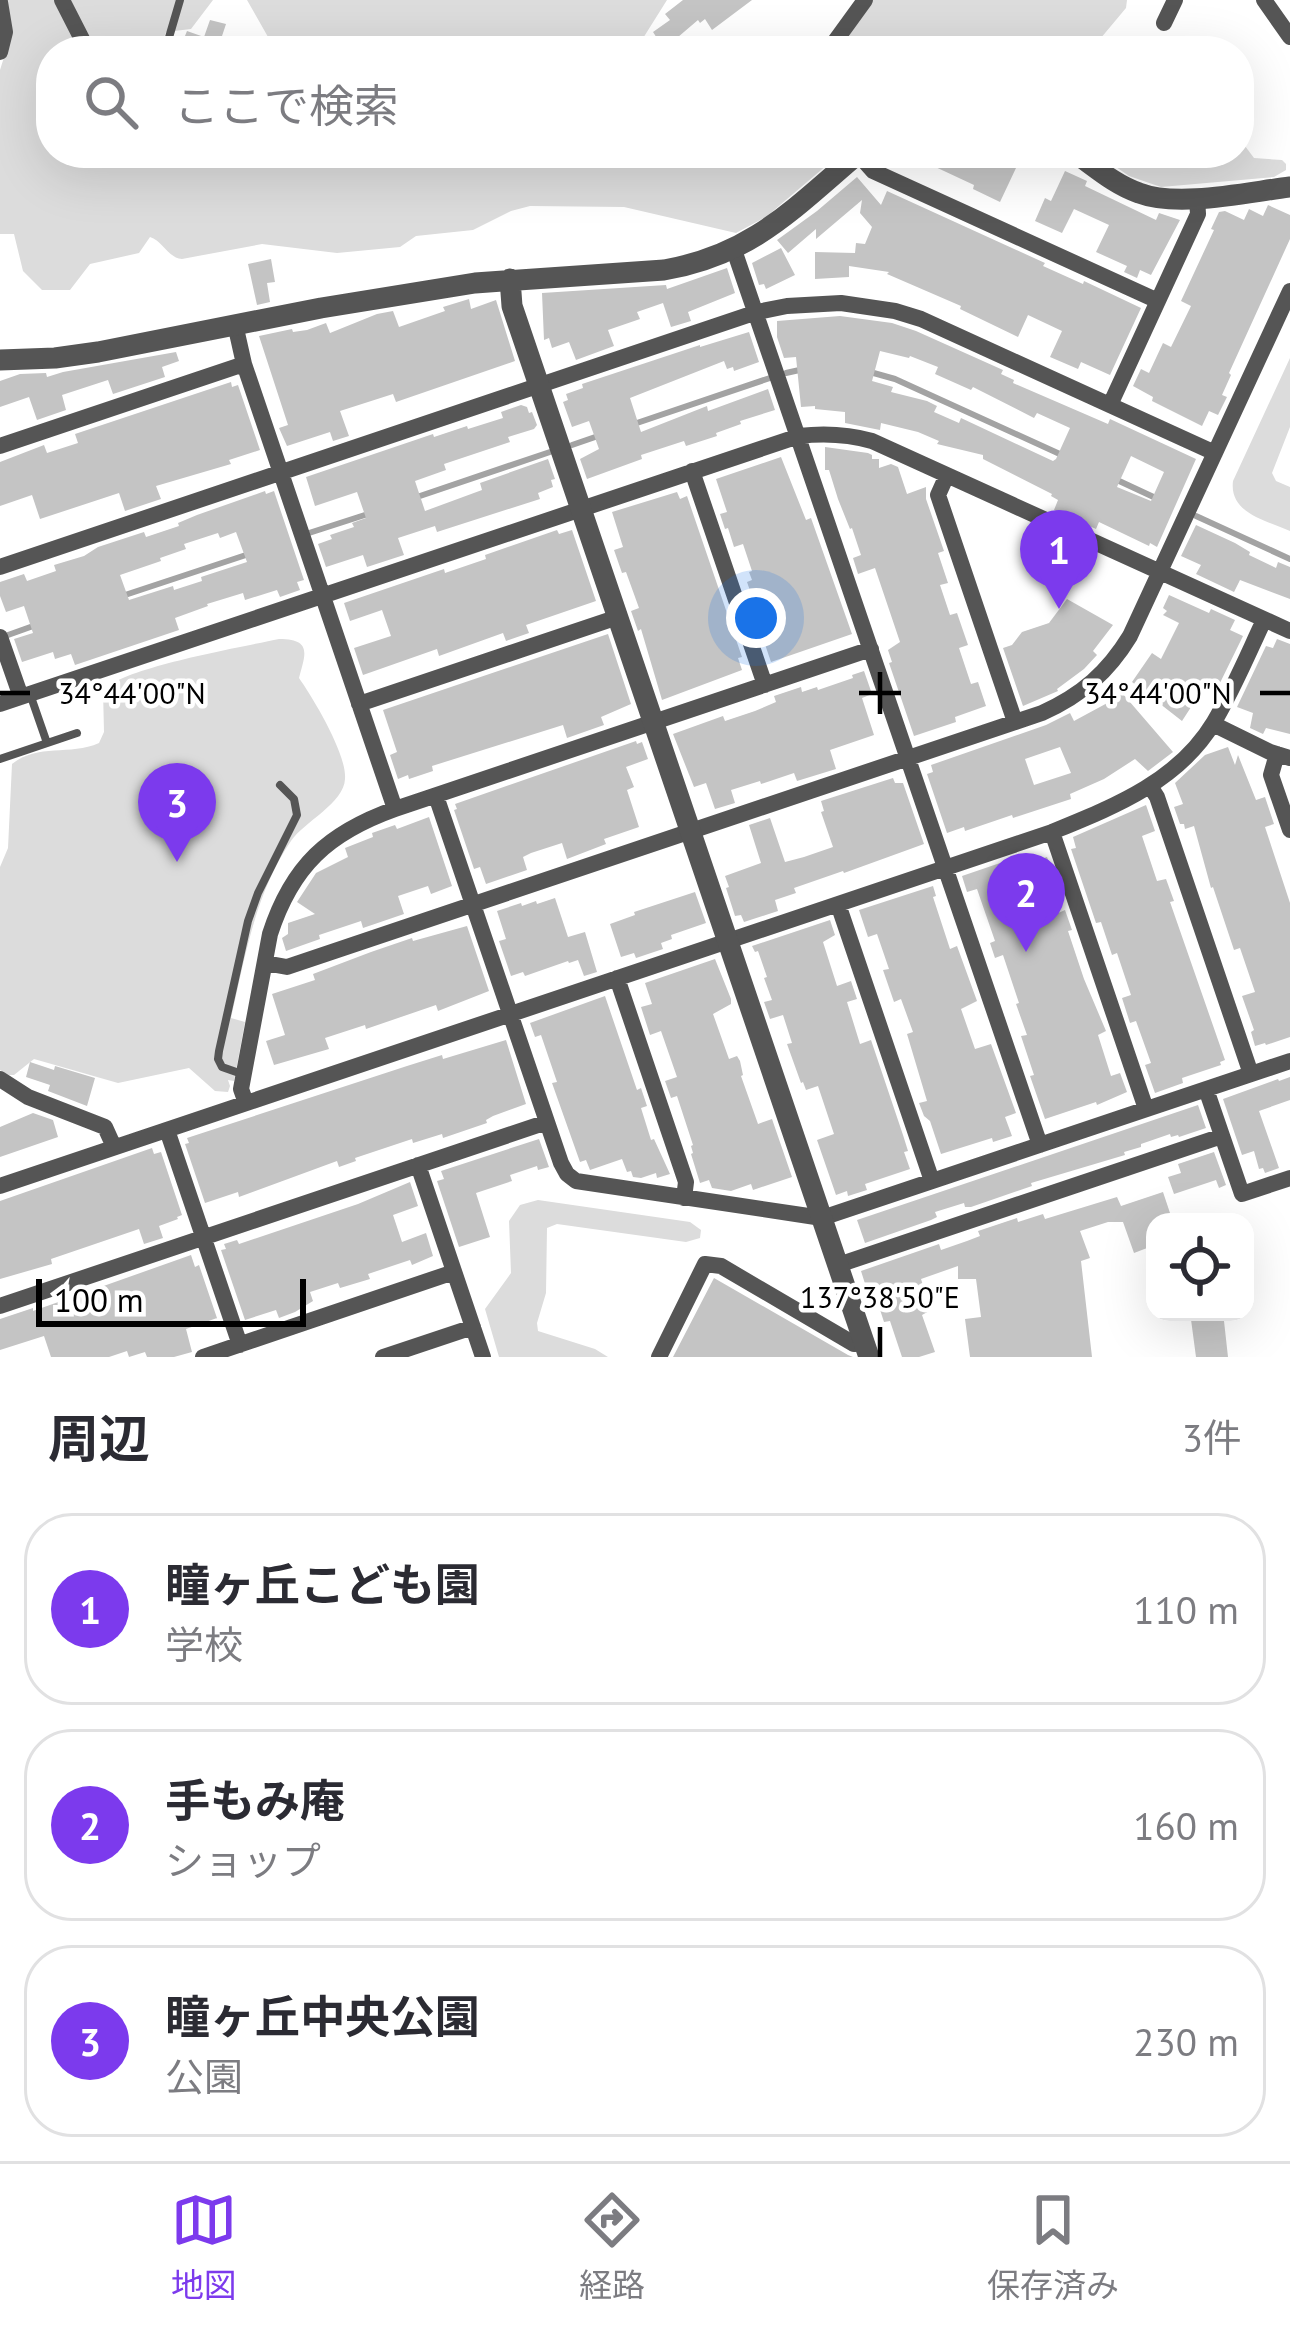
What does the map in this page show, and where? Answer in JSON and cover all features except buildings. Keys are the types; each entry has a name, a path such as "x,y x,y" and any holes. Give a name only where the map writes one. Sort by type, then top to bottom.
{"street":[{"path":"62,0 80,36"},
{"path":"839,36 865,0"},
{"path":"1164,23 1175,0"},
{"path":"1264,0 1290,37"},
{"path":"0,52 5,32 1,11"},
{"path":"0,360 76,356 446,287 664,270 701,262 734,250 773,226 841,168"},
{"path":"872,168 1158,301"},
{"path":"1098,168 1134,192 1159,199 1290,187"},
{"path":"1110,405 1198,214 1197,198"},
{"path":"734,250 1040,1145"},
{"path":"510,279 512,306 866,1349"},
{"path":"265,963 287,967 1064,703 1102,674 1130,636 1290,291"},
{"path":"0,567 757,312 787,306 841,303 921,319 1215,453"},
{"path":"235,324 244,364 395,809"},
{"path":"0,446 244,364"},
{"path":"0,704 692,471 799,436 821,434 856,436 1290,631"},
{"path":"692,471 765,685"},
{"path":"947,475 938,494 1015,722"},
{"path":"359,704 618,616"},
{"path":"0,1186 1052,832 1118,805 1185,757 1213,724 1264,620"},
{"path":"0,637 25,696"},
{"path":"246,1103 241,1089 277,912 314,854 351,827 871,649"},
{"path":"1213,724 1284,756 1271,775 1290,830"},
{"path":"1150,786 1251,1074"},
{"path":"436,796 561,1162 577,1181 822,1218 1290,1060"},
{"path":"1052,832 1146,1109"},
{"path":"838,904 932,1181"},
{"path":"617,978 686,1182 684,1198"},
{"path":"0,1078 48,1106 105,1127 114,1147"},
{"path":"1206,1089 1242,1194 1290,1178"},
{"path":"0,1306 547,1122"},
{"path":"167,1130 240,1345"},
{"path":"838,1265 1222,1136"},
{"path":"418,1165 483,1357"},
{"path":"659,1357 705,1264 722,1266 866,1349"},
{"path":"203,1357 454,1272"},
{"path":"382,1357 473,1327"}],"lane":[{"path":"169,36 180,0"},
{"path":"25,696 46,743"},
{"path":"0,759 77,733"},
{"path":"244,1075 223,1067 219,1051 248,921 297,815 294,799 280,785"}],"shaded area":[{"path":"7,0 54,0 72,36 36,36 36,168 823,168 766,217 736,233 624,207 530,206 473,230 416,236 400,247 337,253 262,244 182,259 150,237 139,253 90,264 70,290 42,290 23,271 14,234 0,234 0,70 12,32"},
{"path":"69,0 213,0 191,29 165,36 88,36"},
{"path":"247,0 667,0 644,36 267,36"},
{"path":"873,0 1127,0 1126,8 1103,36 847,36"},
{"path":"1254,158 1286,164 1286,170 1274,177 1161,187 1118,168 1254,168"},
{"path":"1290,358 1290,427 1272,473 1276,481 1290,487 1290,531 1243,508 1233,492 1233,481"},
{"path":"279,639 302,645 299,678 335,741 345,779 338,796 291,841 268,882 231,1018 245,1022 228,1092 215,1091 189,1068 118,1083 34,1059 14,1075 0,1070 0,867 8,848 12,764 32,754 99,743 104,732 103,690 115,682 185,659"},
{"path":"538,1200 690,1222 701,1230 700,1238 686,1242 557,1224 547,1228 546,1293 538,1331 608,1357 499,1357 485,1309 511,1273 509,1221 520,1205"}],"waterway":[{"path":"786,373 804,369"},
{"path":"870,372 1062,455"},
{"path":"631,425 770,378"},
{"path":"572,445 601,435"},
{"path":"417,497 550,452"},
{"path":"1117,480 1160,500"},
{"path":"309,533 371,513"},
{"path":"1196,516 1290,559"},
{"path":"122,596 252,553"},
{"path":"8,635 36,625"}],"place":[{"name":"瞳ヶ丘こども園","path":"1059,609"},
{"name":"瞳ヶ丘中央公園","path":"177,862"},
{"name":"手もみ庵","path":"1026,952"}]}
